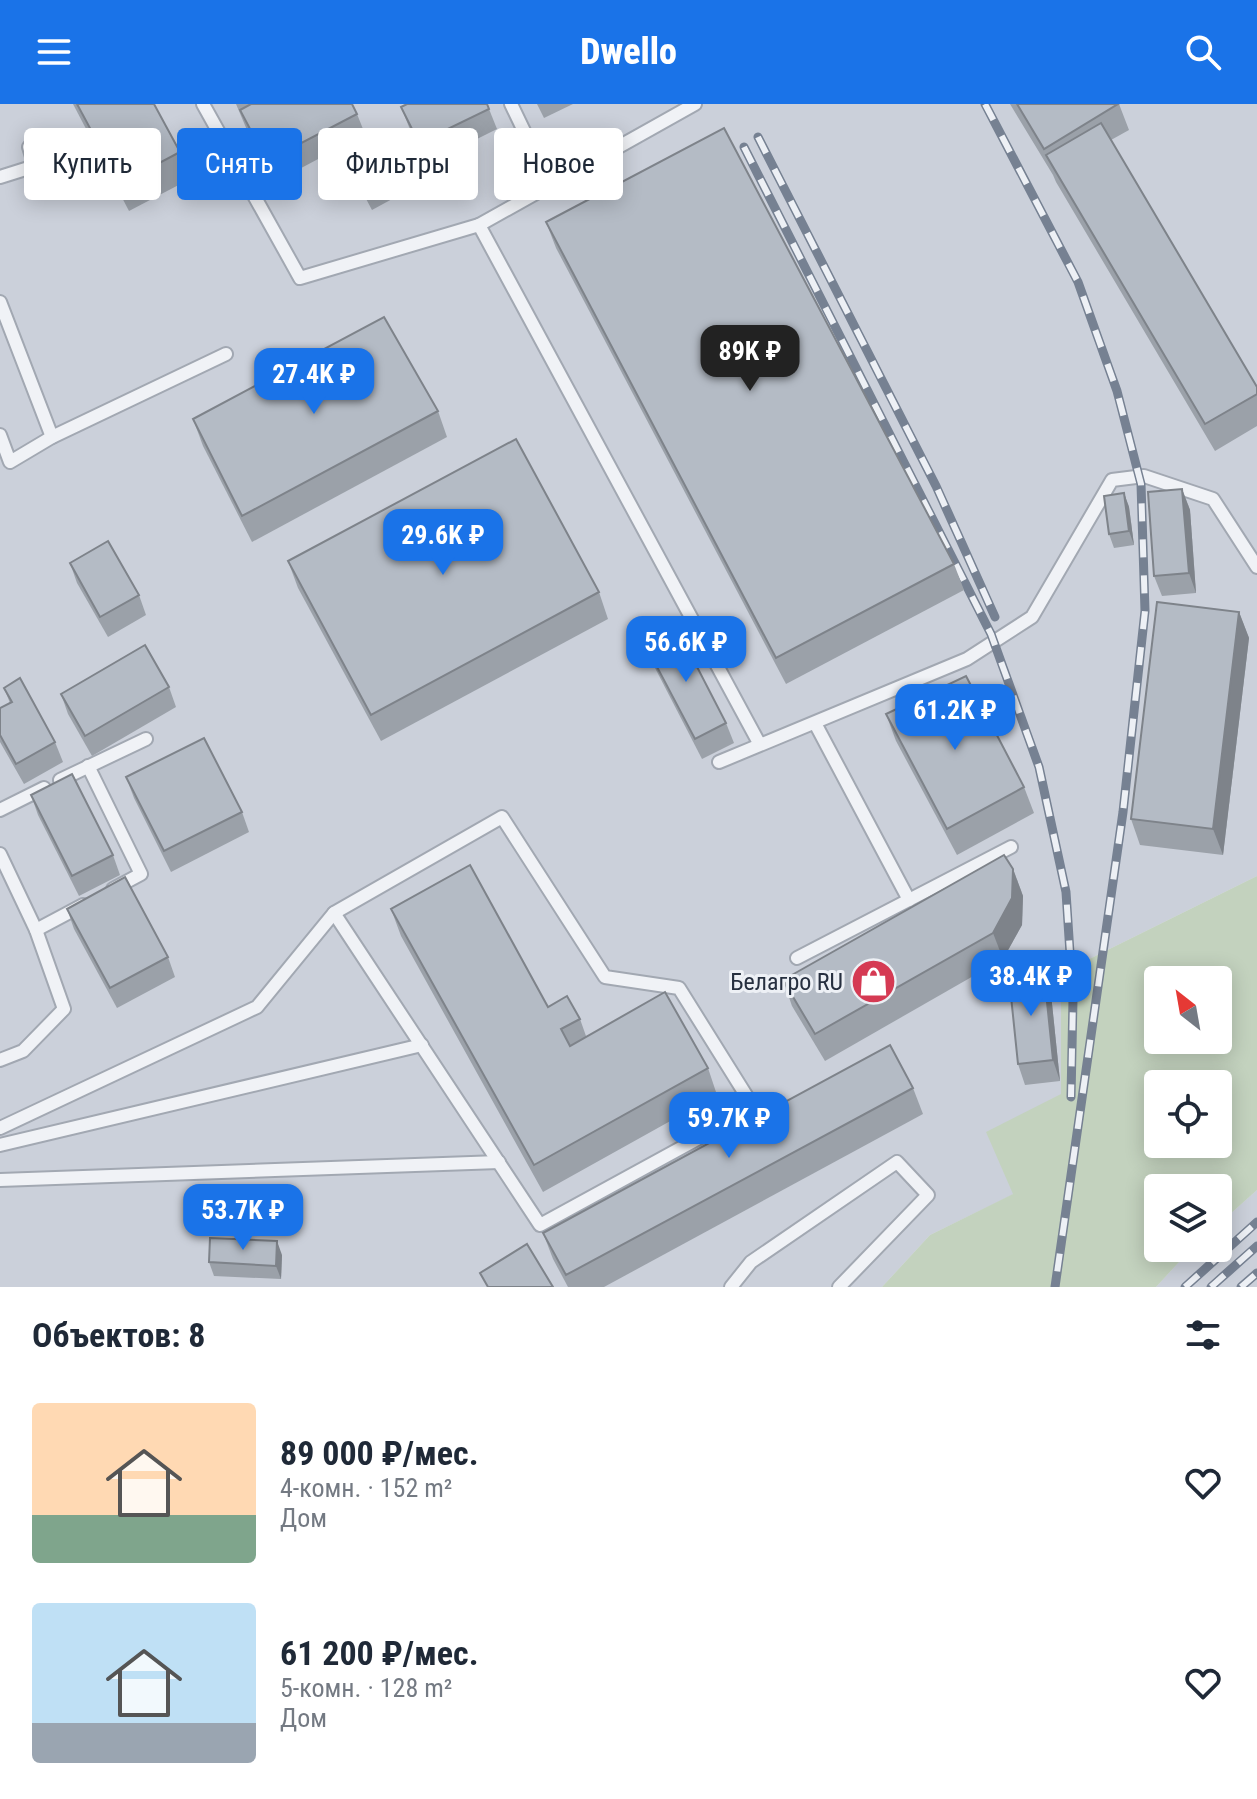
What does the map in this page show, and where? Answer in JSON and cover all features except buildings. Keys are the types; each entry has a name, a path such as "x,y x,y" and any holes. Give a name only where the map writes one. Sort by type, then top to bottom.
{"lane":[{"path":"203,104 300,278 479,225 523,200"},
{"path":"511,104 523,128"},
{"path":"623,144 695,104"},
{"path":"0,177 24,169"},
{"path":"479,225 759,743"},
{"path":"0,302 52,437"},
{"path":"0,435 10,462 52,437 226,354"},
{"path":"719,762 759,743 816,725 967,659 1032,617 1112,480 1144,476 1213,499 1257,567"},
{"path":"816,725 909,900"},
{"path":"0,810 146,739"},
{"path":"36,930 141,874 88,766"},
{"path":"0,1128 257,1007 334,913 502,817 605,977 679,988 754,1108 540,1225 334,913"},
{"path":"797,958 1011,847"},
{"path":"0,854 36,930 64,1009 23,1051 0,1060"},
{"path":"0,1145 422,1045"},
{"path":"0,1180 499,1162"},
{"path":"731,1287 751,1262 897,1162 928,1195 839,1287"}],"shaded area":[{"path":"0,104 1257,104 1257,876 1061,973 1061,1094 1014,1194 930,1235 882,1287 0,1287"},
{"path":"1257,1190 1257,1287 1156,1287 1179,1262 1232,1262 1232,1212"}],"green space":[{"path":"1257,876 1257,1190 1232,1212 1232,1174 1144,1174 1144,1262 1179,1262 1156,1287 882,1287 930,1235 1013,1194 986,1132 1061,1094 1061,973"}],"railway":[{"path":"985,104 1078,282 1117,391 1141,484 1145,611 1123,812 1055,1287"},
{"path":"758,137 936,486 995,617"},
{"path":"744,147 991,634 1039,767 1066,892 1073,999 1071,1097"},
{"path":"1185,1287 1257,1222"},
{"path":"1211,1287 1257,1246"},
{"path":"1241,1287 1257,1273"}],"place":[{"name":"Белагро RU","path":"874,982"}]}
